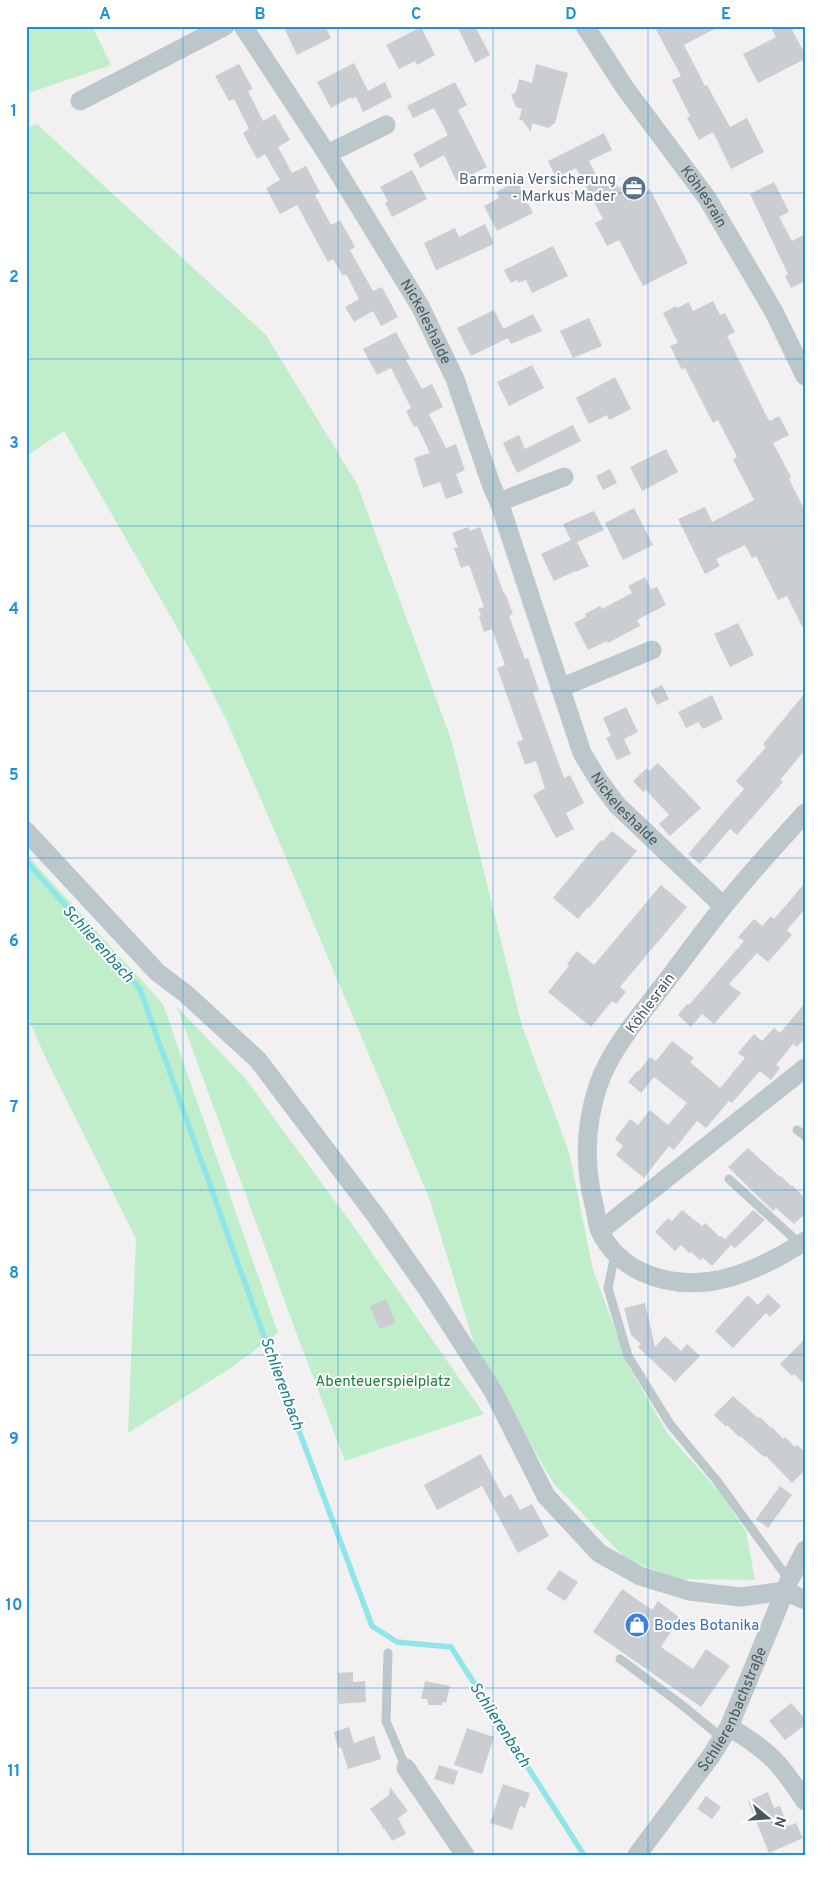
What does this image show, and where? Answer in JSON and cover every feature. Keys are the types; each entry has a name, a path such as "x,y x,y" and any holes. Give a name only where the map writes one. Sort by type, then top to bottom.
{"street":[{"path":"80,101 225,26"},
{"name":"Nickeleshalde","path":"243,26 327,154 420,306 455,378 492,487 499,502 582,753 617,805 723,906"},
{"name":"Köhlesrain","path":"585,26 625,88 707,198 774,312 805,376"},
{"path":"327,154 386,125"},
{"path":"499,502 564,477"},
{"path":"560,688 652,650"},
{"name":"Köhlesrain","path":"802,1243 770,1262 714,1282 686,1284 659,1279 636,1269 615,1254 600,1231 586,1159 587,1134 598,1086 608,1064 630,1028 723,906 805,813"},
{"path":"26,831 151,965 186,994 258,1060 376,1216 430,1293 493,1391 546,1496 599,1553 640,1576 689,1590 740,1597 787,1586 805,1600"},
{"path":"600,1231 805,1068"},
{"name":"Schlierenbachstraße","path":"637,1855 711,1756 726,1732 787,1586 805,1550"},
{"path":"726,1732 750,1740 769,1754 805,1801"},
{"path":"406,1768 465,1855"}],"lane":[{"name":"Köhlesrain","path":"729,1179 802,1243"},
{"path":"615,1254 608,1288 628,1356 670,1424 717,1481 787,1586"},
{"path":"388,1653 386,1721 406,1768"},
{"path":"620,1659 682,1705 726,1732"}],"green space":[{"path":"26,26 92,26 111,65 26,94"},
{"path":"37,124 266,335 357,484 451,739 522,1026 569,1152 593,1270 629,1367 668,1434 720,1493 746,1531 755,1580 678,1579 626,1559 554,1484 476,1350 429,1198 226,719 194,657 64,431 26,456 26,128"},
{"path":"26,854 163,1004 278,1333 229,1369 128,1433 136,1239 50,1067 26,1014"},
{"name":"Abenteuerspielplatz","path":"177,1007 244,1077 354,1227 484,1414 345,1461"}],"building":[{"path":"293,26 325,26 331,38 297,55 285,30"},
{"path":"457,26 475,26 490,55 475,63"},
{"path":"654,26 720,26 684,45 705,86 707,85 730,127 747,118 764,152 731,169 713,132 699,140 687,118 690,116 672,80 681,76"},
{"path":"770,26 790,26 805,54 805,59 758,83 743,54 776,37"},
{"path":"421,27 435,55 417,65 415,61 399,69 386,45"},
{"path":"354,63 368,91 385,82 392,97 363,112 356,97 352,99 351,97 331,108 317,82"},
{"path":"239,64 253,89 248,91 263,121 275,114 290,140 278,147 292,173 306,166 320,192 315,195 331,225 340,220 355,247 350,250 373,291 382,287 398,317 381,326 373,311 354,322 345,307 359,299 346,274 343,276 333,259 328,262 297,205 280,214 266,188 280,180 265,154 257,159 243,133 249,129 234,99 229,101 215,76"},
{"path":"536,64 568,73 555,123 548,128 532,123 531,132 522,120 519,120 522,109 516,107 511,95 516,92 519,79 532,83"},
{"path":"455,82 467,105 458,110 487,167 457,182 444,155 420,168 413,154 448,135 434,108 413,118 407,106"},
{"path":"604,133 612,150 589,161 602,186 614,179 619,188 639,177 646,191 650,189 688,263 643,286 619,240 607,246 595,223 603,219 576,168 556,178 548,161"},
{"path":"412,170 427,199 392,217 385,203 388,201 380,187"},
{"path":"517,181 533,213 497,231 484,206 499,198 496,192"},
{"path":"774,182 789,212 779,217 792,241 805,234 805,281 791,288 785,276 788,274 750,194"},
{"path":"485,224 494,244 436,270 424,243 455,228 459,237"},
{"path":"553,246 568,276 532,293 526,280 518,283 517,280 511,283 504,270"},
{"path":"713,301 720,315 725,313 735,332 727,336 767,417 770,421 779,416 789,435 773,443 791,477 789,479 805,511 805,632 787,596 778,600 756,556 752,558 745,545 716,559 720,566 705,574 678,519 705,507 712,522 754,500 733,459 737,457 718,420 713,423 685,368 682,370 670,346 678,343 663,313 689,302 693,311"},
{"path":"494,310 508,338 471,356 457,328"},
{"path":"533,314 542,331 511,344 503,329"},
{"path":"589,318 602,346 573,358 560,331"},
{"path":"396,332 410,358 406,360 422,389 432,384 443,407 429,414 446,448 456,444 465,470 456,474 463,493 446,499 440,482 423,488 414,458 430,453 417,426 414,427 406,411 411,408 391,368 377,375 363,349"},
{"path":"532,365 544,388 509,406 497,382"},
{"path":"615,377 631,409 609,420 607,415 589,424 576,398"},
{"path":"573,425 581,441 517,473 503,443 519,435 525,449"},
{"path":"666,449 678,472 642,491 630,467"},
{"path":"610,469 617,483 603,490 596,476"},
{"path":"634,508 653,545 623,560 605,523"},
{"path":"594,511 604,530 577,542 589,566 554,581 541,554 571,540 563,524"},
{"path":"468,527 470,531 480,527 513,614 509,616 525,659 528,658 539,690 533,693 564,778 570,775 584,803 566,813 574,829 556,838 533,795 545,788 536,761 525,765 517,742 523,740 497,668 505,665 492,629 484,632 478,609 484,607 469,565 461,568 454,548 458,547 452,533"},
{"path":"645,577 651,589 657,587 666,605 637,620 640,626 608,643 607,641 588,650 574,623 586,617 585,614 600,606 602,609 632,593 628,586"},
{"path":"738,623 754,655 730,667 714,634"},
{"path":"662,685 669,699 657,705 650,691"},
{"path":"805,693 805,750 780,780 783,782 737,835 730,829 700,864 688,854 744,789 736,781 766,747 763,744"},
{"path":"712,695 723,719 703,729 698,722 686,728 678,712"},
{"path":"626,707 638,732 624,739 631,754 617,760 606,738 611,736 603,718"},
{"path":"658,763 701,808 670,836 659,824 669,815 646,790 643,792 633,781 647,768 649,771"},
{"path":"612,831 637,851 578,919 553,898 601,840 603,841"},
{"path":"805,883 805,909 787,930 792,935 768,962 757,953 729,984 741,993 714,1024 702,1014 691,1027 678,1015 687,1004 689,1005 744,941 738,937 754,919 762,926 771,916 774,919"},
{"path":"661,885 687,907 620,987 626,992 616,1004 612,1001 591,1027 548,992 569,966 567,964 577,951 594,965"},
{"path":"805,1003 805,1038 797,1047 793,1044 776,1065 780,1068 771,1080 760,1071 732,1103 729,1101 706,1128 697,1121 674,1150 669,1146 644,1178 616,1155 623,1146 615,1139 630,1119 638,1125 650,1110 668,1125 687,1103 654,1077 641,1093 628,1082 650,1057 656,1061 672,1041 694,1058 690,1062 720,1088 745,1058 738,1053 754,1034 762,1041 774,1028 780,1033"},
{"path":"748,1148 805,1198 805,1214 794,1224 776,1208 773,1211 728,1167"},
{"path":"682,1210 702,1226 705,1223 720,1237 725,1239 753,1210 765,1220 735,1248 731,1245 712,1266 703,1258 700,1260 691,1252 689,1253 681,1245 675,1251 655,1232 668,1218 672,1221"},
{"path":"768,1294 781,1306 770,1317 766,1313 733,1348 715,1331 748,1295 758,1305"},
{"path":"386,1299 396,1323 379,1329 370,1306"},
{"path":"645,1303 655,1347 665,1336 681,1351 687,1344 700,1356 675,1382 638,1347 641,1344 631,1335 624,1308"},
{"path":"805,1339 805,1385 780,1364"},
{"path":"733,1396 758,1418 760,1417 772,1427 783,1439 785,1437 795,1447 797,1445 805,1452 805,1470 792,1483 766,1456 764,1457 714,1415"},
{"path":"481,1454 504,1498 511,1494 520,1510 532,1504 549,1536 518,1553 482,1486 437,1510 424,1485"},
{"path":"780,1486 792,1495 768,1528 756,1519"},
{"path":"559,1570 578,1582 565,1601 546,1589"},
{"path":"622,1589 652,1610 658,1601 680,1618 661,1647 693,1669 706,1649 730,1666 701,1707 593,1632"},
{"path":"353,1672 353,1682 365,1681 366,1702 339,1704 338,1673"},
{"path":"425,1681 450,1686 446,1703 442,1702 442,1705 428,1705 427,1699 421,1699"},
{"path":"791,1703 805,1719 805,1725 785,1740 769,1721"},
{"path":"349,1727 354,1743 374,1736 381,1759 348,1769 341,1747 338,1748 334,1732"},
{"path":"467,1728 494,1737 482,1774 454,1765"},
{"path":"439,1765 458,1771 454,1785 434,1779"},
{"path":"503,1784 530,1793 525,1808 520,1806 512,1830 490,1823"},
{"path":"390,1787 408,1811 398,1818 406,1834 392,1841 384,1828 382,1830 383,1827 370,1809 389,1795"},
{"path":"768,1792 774,1808 780,1806 788,1826 796,1823 803,1838 769,1853 748,1801"},
{"path":"706,1796 721,1807 712,1819 697,1809"}],"waterway":[{"name":"Schlierenbach","path":"26,861 140,989 271,1356 372,1626 397,1642 451,1647 584,1855"}],"place":[{"name":"Barmenia Versicherung - Markus Mader","path":"634,188"},
{"name":"Bodes Botanika","path":"637,1625"}]}
